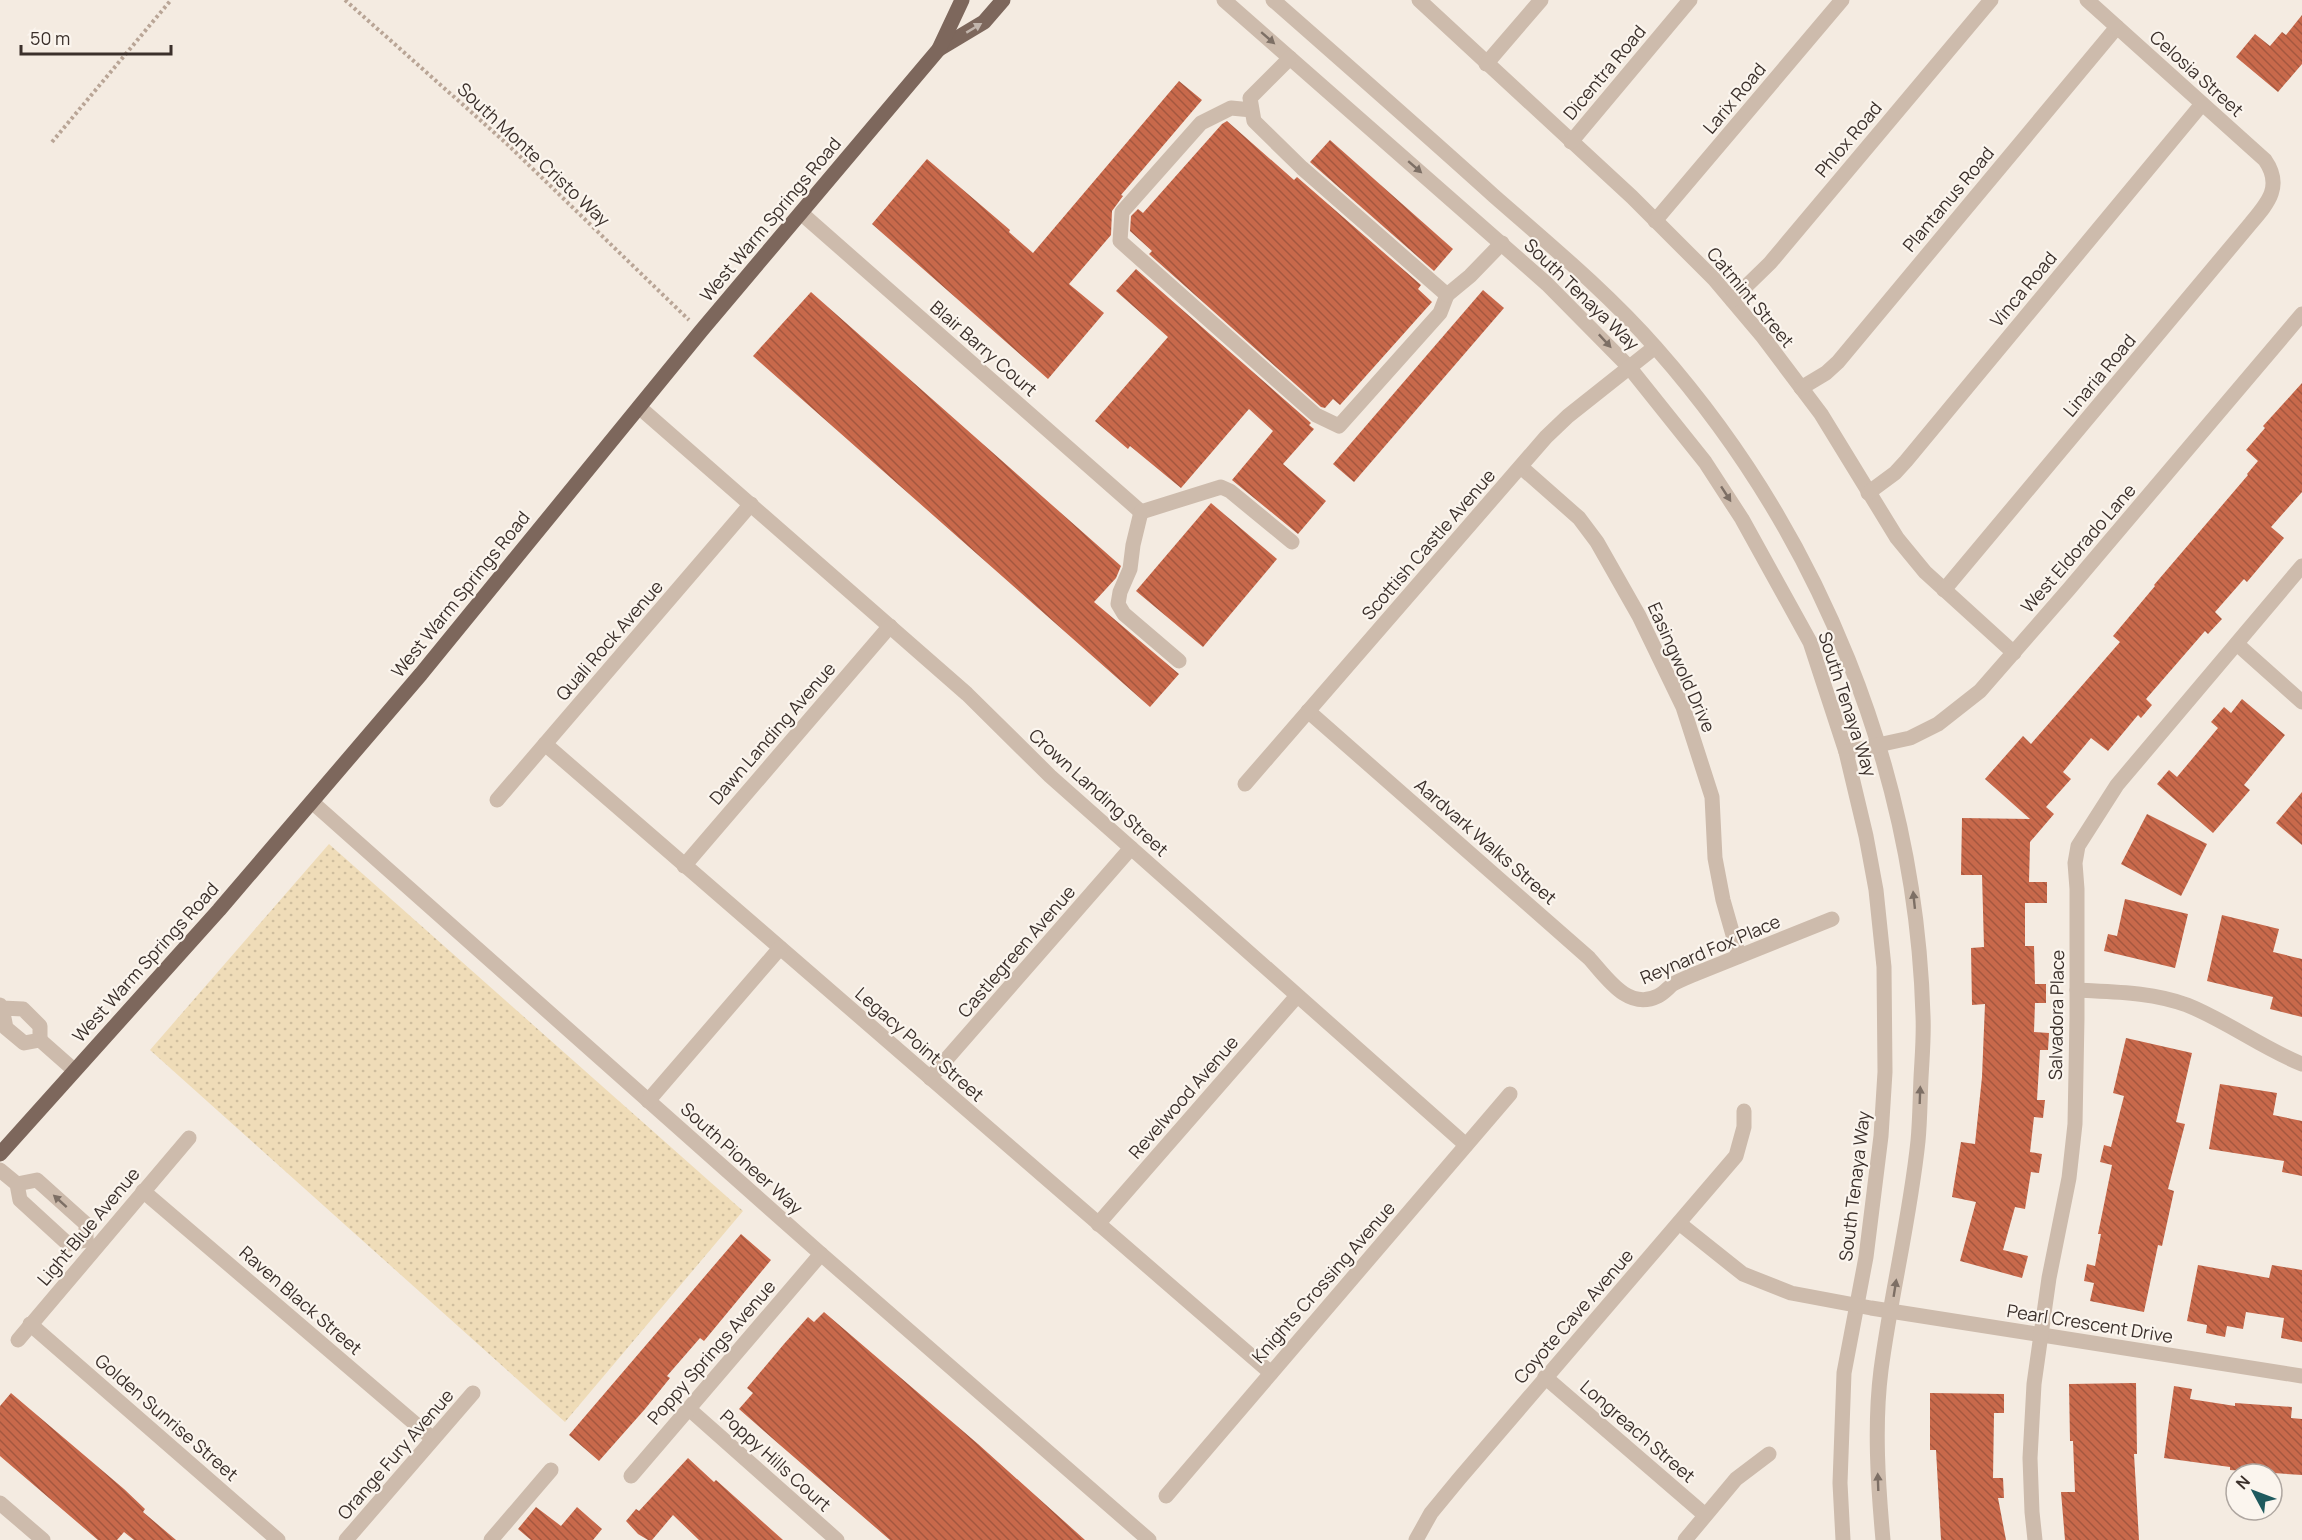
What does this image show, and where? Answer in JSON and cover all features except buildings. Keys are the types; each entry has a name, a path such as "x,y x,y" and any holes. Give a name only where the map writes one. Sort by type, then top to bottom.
{"main road":[{"name":"West Warm Springs Road","path":"0,1154 219,910 421,674 701,332 939,48 962,0"},
{"name":"West Warm Springs Road","path":"939,48 984,22 1003,0"}],"street":[{"name":"South Tenaya Way","path":"1224,0 1502,243 1547,284 1629,368 1705,462 1767,562 1810,642 1846,752 1866,836 1876,890 1886,1015 1881,1136 1866,1257 1864,1306 1844,1373 1840,1473 1843,1540"},
{"name":"South Tenaya Way","path":"1274,0 1569,262 1655,347 1732,443 1772,504 1797,546 1849,660 1879,746 1914,895 1923,1018 1918,1141 1880,1386 1877,1479 1883,1540"},
{"name":"Catmint Street","path":"1419,0 1655,220 1714,279 1821,414 1897,538 1925,572 2014,653"},
{"path":"1486,64 1541,0"},
{"name":"Dicentra Road","path":"1570,142 1690,0"},
{"name":"Larix Road","path":"1655,220 1842,0"},
{"name":"Phlox Road","path":"1732,300 1770,263 1991,0"},
{"name":"Celosia Street","path":"2087,0 2265,160 2272,170 2274,181"},
{"name":"Plantanus Road","path":"1801,388 1826,373 1838,362 2116,27"},
{"path":"1290,58 1250,98 1254,121 1302,168 1447,295"},
{"name":"Vinca Road","path":"1868,493 1895,473 1906,461 2202,104"},
{"path":"1252,110 1231,108 1201,123 1122,212 1120,241 1316,415 1339,426 1440,313 1447,295 1470,276 1502,243"},
{"name":"Linaria Road","path":"1944,590 2265,206 2273,192 2274,181"},
{"name":"Blair Barry Court","path":"801,213 1141,512"},
{"name":"West Eldorado Lane","path":"1846,752 1910,738 1938,724 1980,691 2302,314"},
{"name":"Scottish Castle Avenue","path":"1245,784 1568,416 1655,347"},
{"name":"Crown Landing Street","path":"639,407 967,694 1020,747 1131,848 1466,1145"},
{"name":"Easingwold Drive","path":"1521,467 1579,518 1597,542 1639,616 1683,707 1712,797 1715,858 1723,900 1739,956"},
{"path":"1179,661 1124,614 1118,604 1120,592 1130,569 1141,512 1221,487 1230,491 1292,542"},
{"name":"Quali Rock Avenue","path":"497,800 751,504"},
{"name":"Salvadora Place","path":"2035,1540 2031,1512 2030,1458 2034,1384 2040,1334 2069,1178 2075,1124 2077,889 2074,863 2078,846 2117,785 2302,566"},
{"name":"Dawn Landing Avenue","path":"684,866 890,626"},
{"path":"2237,644 2302,702"},
{"name":"Aardvark Walks Street","path":"1308,711 1589,958 1624,995 1636,1000"},
{"name":"Legacy Point Street","path":"545,744 1271,1373"},
{"name":"South Pioneer Way","path":"312,802 821,1254 1149,1540"},
{"name":"Castlegreen Avenue","path":"930,1078 1131,848"},
{"name":"Reynard Fox Place","path":"1636,1000 1651,999 1662,994 1674,984 1832,919"},
{"path":"648,1101 780,948"},
{"path":"2077,990 2140,995 2186,1005 2213,1017 2276,1053 2302,1064"},
{"name":"Revelwood Avenue","path":"1098,1224 1297,996"},
{"path":"40,1040 24,1043 6,1028 1,1006 23,1009 40,1026 40,1040 74,1070"},
{"name":"Knights Crossing Avenue","path":"1166,1496 1510,1094"},
{"name":"Coyote Cave Avenue","path":"1416,1540 1431,1514 1459,1479 1736,1156 1744,1127 1744,1111"},
{"name":"Light Blue Avenue","path":"18,1340 90,1244 143,1191 189,1138"},
{"path":"0,1170 17,1184 20,1200 68,1244 90,1244 86,1224 37,1180 17,1184"},
{"name":"Raven Black Street","path":"143,1191 433,1440"},
{"name":"Pearl Crescent Drive","path":"1679,1223 1733,1267 1762,1283 1791,1293 2302,1376"},
{"name":"Poppy Springs Avenue","path":"632,1476 821,1254"},
{"name":"Golden Sunrise Street","path":"30,1324 278,1540"},
{"name":"Longreach Street","path":"1545,1377 1705,1515"},
{"name":"Orange Fury Avenue","path":"345,1540 473,1393"},
{"name":"Poppy Hills Court","path":"689,1409 837,1540"},
{"path":"1685,1540 1736,1479 1769,1454"},
{"path":"491,1540 551,1470"},
{"path":"0,1503 43,1540"}],"path":[{"path":"52,142 171,0"},
{"name":"South Monte Cristo Way","path":"345,0 507,143 701,332"}],"sand":[{"path":"329,844 743,1211 565,1422 150,1050"}]}
